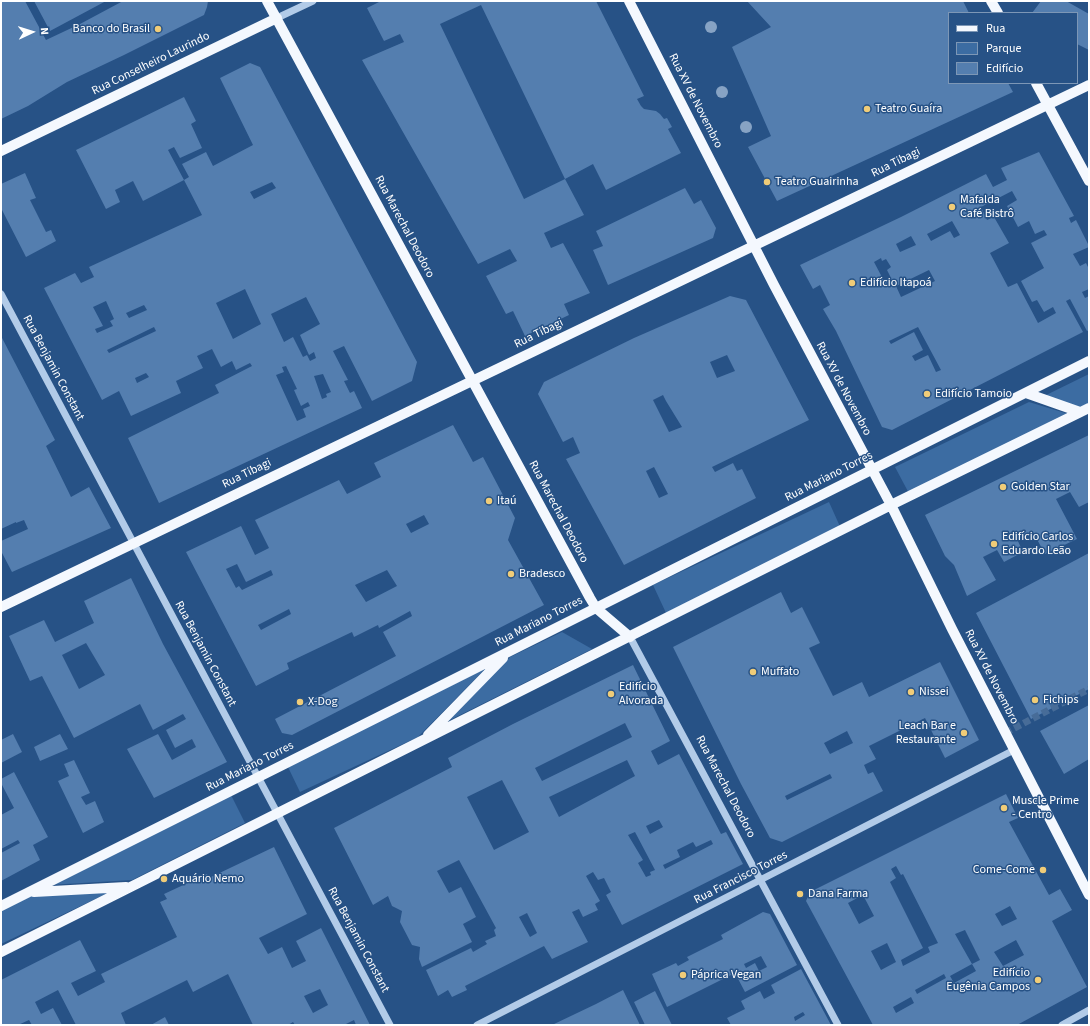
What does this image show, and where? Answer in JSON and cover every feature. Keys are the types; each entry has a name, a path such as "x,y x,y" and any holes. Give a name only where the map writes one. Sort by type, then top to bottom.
{"main road":[{"name":"Rua Marechal Deodoro","path":"267,1 596,608 630,638"},
{"name":"Rua XV de Novembro","path":"629,1 754,245 871,470 891,505 952,629 1089,895"},
{"path":"991,1 997,12"},
{"name":"Rua Conselheiro Laurindo","path":"1,151 277,18"},
{"path":"1037,84 1089,181"},
{"name":"Rua Tibagi","path":"1,607 1089,85"},
{"name":"Rua Mariano Torres","path":"1,906 1089,361"},
{"path":"1026,393 1085,410"},
{"path":"1,952 630,638 891,505 1085,410"},
{"path":"422,741 508,652"},
{"path":"30,892 131,887"}],"street":[{"name":"Rua Conselheiro Laurindo","path":"277,18 313,1"},
{"name":"Rua Benjamin Constant","path":"1,294 390,1025"},
{"name":"Rua Marechal Deodoro","path":"630,638 838,1025"},
{"name":"Rua Francisco Torres","path":"477,1025 1014,750"},
{"path":"1062,1025 1089,1010"}],"green space":[{"path":"1089,374 1089,410 1038,399"},
{"path":"1029,402 1075,416 912,499 895,467"},
{"path":"829,502 842,531 667,615 653,585"},
{"path":"562,632 592,649 448,721 510,657"},
{"path":"485,669 418,737 300,792 287,765"},
{"path":"231,795 245,823 132,880 49,885"},
{"path":"110,892 1,944 1,910 31,896"}],"building":[{"path":"1,1 25,1 46,40 123,1 208,1 204,15 67,82 28,106 1,119"},
{"path":"34,1 106,1 50,31"},
{"path":"381,1 596,1 644,96 637,99 641,106 644,109 656,111 664,119 667,118 672,127 668,129 681,153 606,190 593,164 565,179 584,215 544,233 551,248 563,243 590,293 564,304 569,315 525,336 513,311 506,314 486,276 517,261 510,249 478,264 362,60 404,42 400,34 384,41 367,8","holes":["481,5 565,179 524,199 440,24"]},
{"name":"Teatro Guaíra","path":"747,1 963,1 968,12 948,12 948,84 1009,84 1013,92 777,201 748,147 771,136 732,47 771,27"},
{"path":"1041,1 1066,1 1089,14 1089,50 1078,44 1078,12 1033,12"},
{"path":"250,63 260,67 417,362 412,381 372,401 344,346 333,351 348,380 344,381 350,393 354,391 362,408 159,503 128,438 219,393 215,385 252,366 250,363 236,370 232,361 221,367 212,349 197,356 203,368 176,381 181,393 131,416 119,391 102,400 44,288 75,273 81,283 94,277 89,267 202,215 184,180 189,177 182,164 206,152 213,166 253,145 220,78","holes":["272,182 276,188 254,199 250,192","245,289 261,324 233,339 216,303","306,297 320,324 300,335 309,355 314,352 316,358 310,361 307,355 303,357 293,337 284,342 271,314","106,301 114,319 110,321 113,326 97,333 95,329 103,326 93,307","144,305 147,310 129,318 126,313","154,327 156,331 109,353 107,350","286,366 297,389 294,390 301,406 308,402 310,406 303,409 306,417 297,421 276,375 284,372 282,367","146,373 149,377 137,383 135,378","323,374 331,392 326,394 327,397 322,399 314,376"]},
{"path":"184,97 196,121 191,124 202,148 180,158 174,147 168,150 184,180 143,201 133,181 115,190 120,202 106,209 76,150"},
{"path":"1039,152 1074,216 1069,218 1071,223 1076,220 1089,246 1073,254 1080,266 1086,263 1089,269 1089,289 1082,292 1085,298 1089,296 1089,330 1087,331 1070,299 1066,301 1083,332 892,430 882,427 836,331 823,309 830,305 820,285 813,289 800,265 901,217 986,174 993,187 1007,180 1001,168","holes":["1012,191 1017,200 1007,206 1018,227 1029,221 1035,234 1044,230 1047,235 1031,243 1044,268 1021,281 1032,302 1037,300 1044,312 1053,307 1056,313 1038,323 1017,283 1008,287 990,253 1009,243 994,217 987,220 981,207","952,221 960,235 954,238 950,231 931,241 927,234","911,236 916,245 900,252 896,244","881,258 882,261 886,259 891,267 887,270 891,278 884,281 874,262","929,270 935,281 901,297 896,286","918,327 941,370 936,372 928,355 915,361 912,356 923,350 914,332 891,344 889,341"]},
{"path":"25,173 36,198 30,200 46,232 51,230 56,241 26,257 1,208 1,184"},
{"path":"685,188 694,204 701,200 716,228 713,238 608,285 593,250 603,246 596,231"},
{"path":"730,296 746,300 809,420 712,467 715,472 733,463 737,471 742,469 756,498 624,565 566,459 580,453 573,437 563,442 538,394 544,382 634,338","holes":["727,355 735,371 717,378 710,362","663,395 682,427 669,432 653,400","654,467 668,494 659,498 646,471"]},
{"path":"1,336 55,440 46,446 71,497 89,487 111,528 12,572 1,551 1,541 28,529 24,520 1,529"},
{"path":"453,425 473,462 483,457 515,518 508,540 544,605 292,735 282,733 275,719 396,656 383,632 412,616 410,611 379,628 378,625 354,637 352,632 287,663 289,669 256,686 186,552 241,526 255,555 269,548 255,520 339,480 347,494 381,477 374,463","holes":["424,515 429,524 411,533 406,524","237,564 246,582 271,570 273,575 242,590 239,586 236,588 226,569","387,570 397,586 366,602 355,585","289,609 291,614 261,630 258,625"]},
{"path":"1089,435 1089,502 1079,507 1070,492 1056,499 1077,539 1045,554 1033,532 1017,539 1023,552 1004,562 997,550 983,557 996,580 967,596 954,565 945,556 925,515"},
{"path":"1089,553 1089,689 1031,719 976,613"},
{"path":"131,578 163,644 227,762 154,798 127,749 158,734 172,760 196,747 192,739 175,748 166,730 186,719 183,714 153,730 140,704 74,738 42,676 30,681 9,636 44,620 55,642 94,623 84,601","holes":["86,643 105,675 79,689 62,655"]},
{"path":"781,592 791,613 802,607 820,643 809,648 833,696 862,682 869,697 940,662 979,740 945,758 925,718 869,746 876,759 864,765 868,774 873,772 883,791 782,842 770,838 741,784 673,647","holes":["847,731 853,743 830,754 824,743","830,774 832,778 787,800 785,796"]},
{"path":"633,665 670,741 651,751 658,765 679,754 721,834 726,832 743,864 622,925 606,895 611,892 604,878 598,880 593,872 586,876 600,901 595,904 598,910 583,917 579,909 572,912 588,942 552,959 544,946 465,986 467,990 452,997 448,990 438,996 426,970 471,948 473,952 487,944 485,941 496,936 494,930 496,928 459,860 437,871 449,893 461,887 476,917 463,924 472,942 422,967 419,959 420,947 412,945 400,922 402,911 392,906 388,896 373,905 334,828 452,767 448,758","holes":["625,723 632,737 542,781 535,768","627,760 635,776 559,817 549,797","502,780 529,832 494,850 467,797","659,820 663,827 650,834 646,826","635,832 655,870 650,872 651,875 646,877 638,863 643,860 628,835","711,840 713,844 665,869 663,865 680,857 677,850 693,842 696,847","527,913 537,933 530,937 519,917"]},
{"path":"1089,705 1089,759 1064,774 1040,731"},
{"path":"13,734 22,752 1,763 1,740"},
{"path":"60,734 68,749 40,761 34,747"},
{"path":"74,760 90,793 81,797 86,805 95,801 104,822 83,833 58,781 69,776 64,764"},
{"path":"14,772 48,837 33,845 40,860 1,881 1,853 20,843 18,840 1,849 1,815 14,808 1,783 1,779"},
{"path":"1006,794 1018,818 1009,822 1049,895 1060,889 1072,910 1052,921 1087,987 1017,1025 873,1025 806,901 810,892","holes":["896,866 901,875 903,874 938,943 928,947 930,952 903,966 901,960 923,948 890,882 896,878 891,869","863,895 874,916 859,924 848,903","1010,906 1017,919 1002,926 995,914","965,930 980,960 972,964 955,934","1016,940 1024,955 1003,966 994,952","887,943 896,962 881,970 871,951","972,964 976,971 954,983 950,976","944,974 946,978 917,994 915,990","911,997 914,1003 896,1013 893,1007"]},
{"path":"274,847 307,914 259,938 268,954 282,947 292,968 306,961 296,941 321,928 370,1025 356,1025 354,1020 344,1025 295,1025 293,1022 288,1025 253,1025 228,974 193,992 187,980 121,1013 126,1025 76,1025 58,990 35,1002 41,1014 53,1008 62,1025 32,1025 29,1020 18,1025 1,1025 1,980 80,940 96,971 71,983 78,996 105,982 101,974 177,937 160,902 167,899 164,894 207,874 209,878","holes":["320,989 328,1005 313,1013 304,996"]},
{"path":"763,912 770,914 797,965 745,992 735,973 667,1007 652,974 676,963 678,966 689,960 687,957 723,939 721,935","holes":["761,956 767,967 759,971 755,963 746,968 744,964"]},
{"path":"801,969 831,1025 731,1025 727,1018 745,1009 741,1001 760,991 764,999 775,993 771,985","holes":["803,1012 805,1015 795,1021 794,1017"]},
{"path":"623,990 640,1025 552,1025 596,1004"},
{"path":"655,991 672,1025 645,1025 634,1002"},
{"path":"165,1017 169,1025 151,1025"}],"tunnel":[{"path":"1005,733 1089,689"}],"place":[{"name":"Banco do Brasil","path":"158,29"},
{"name":"Teatro Guaíra","path":"867,109"},
{"name":"Teatro Guairinha","path":"767,182"},
{"name":"Mafalda Café Bistrô","path":"952,207"},
{"name":"Edifício Itapoá","path":"852,283"},
{"name":"Edifício Tamoio","path":"927,394"},
{"name":"Golden Star","path":"1003,487"},
{"name":"Itaú","path":"489,501"},
{"name":"Edifício Carlos Eduardo Leão","path":"994,544"},
{"name":"Bradesco","path":"511,574"},
{"name":"Muffato","path":"753,672"},
{"name":"Nissei","path":"911,692"},
{"name":"Edifício Alvorada","path":"611,694"},
{"name":"Fichips","path":"1035,700"},
{"name":"X-Dog","path":"300,702"},
{"name":"Leach Bar e Restaurante","path":"964,733"},
{"name":"Muscle Prime - Centro","path":"1004,808"},
{"name":"Come-Come","path":"1043,870"},
{"name":"Aquário Nemo","path":"164,879"},
{"name":"Dana Farma","path":"800,894"},
{"name":"Páprica Vegan","path":"683,975"},
{"name":"Edifício Eugênia Campos","path":"1038,980"}]}
